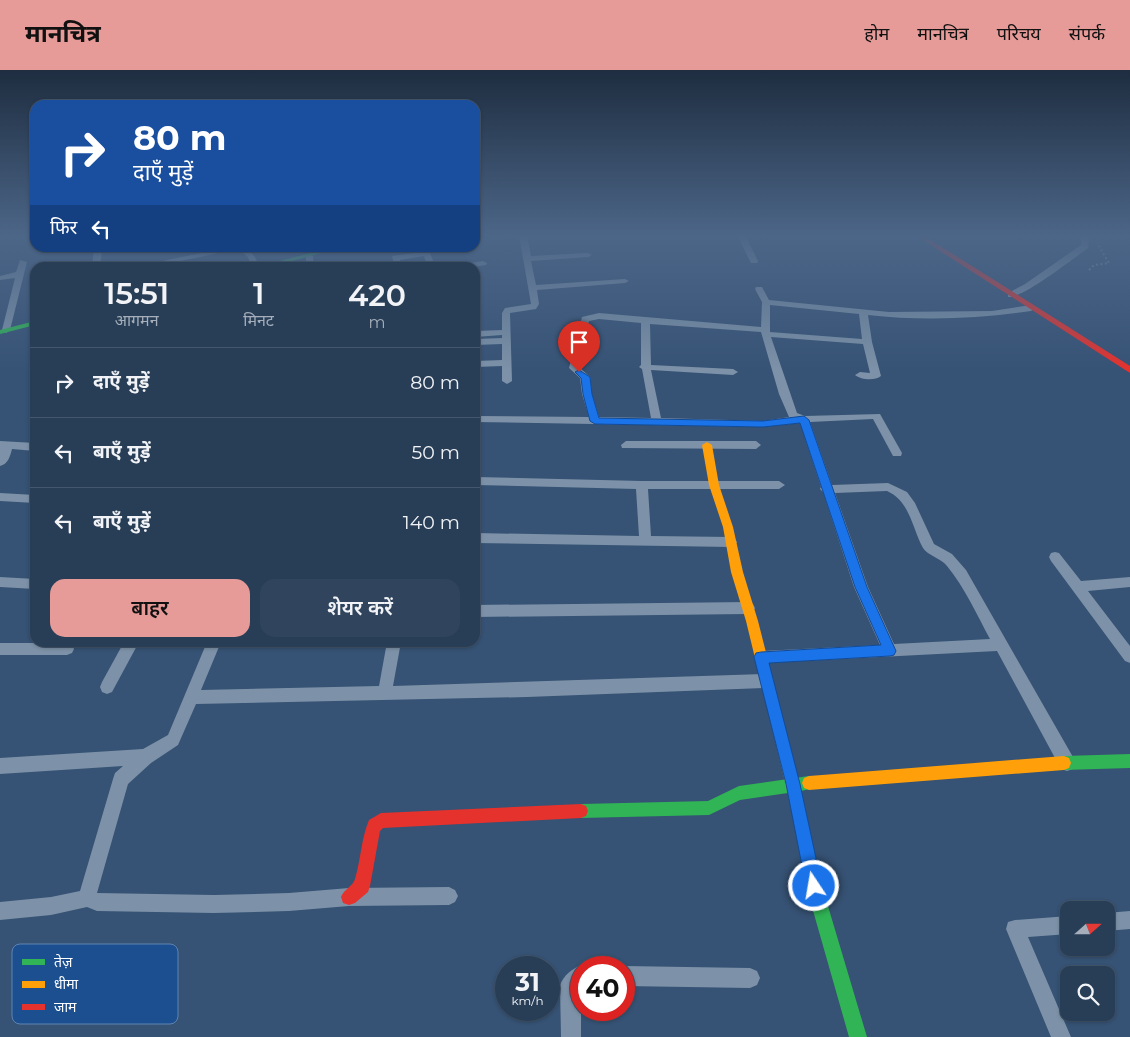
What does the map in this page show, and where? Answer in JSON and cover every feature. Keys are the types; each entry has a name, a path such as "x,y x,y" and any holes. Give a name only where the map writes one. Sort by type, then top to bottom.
{"street":[{"path":"3,331 19,280"},
{"path":"507,381 506,313 508,310 533,307 534,301 531,280"},
{"path":"988,280 1130,370"},
{"path":"1011,295 1036,280"},
{"path":"532,288 625,281"},
{"path":"759,289 766,302 765,332 784,394 793,415 804,420 861,587 890,651"},
{"path":"766,302 888,315 992,314 1031,308"},
{"path":"860,375 876,376 862,313"},
{"path":"595,421 586,377 574,368 585,319 599,316 867,342"},
{"path":"646,321 644,367 657,421"},
{"path":"3,331 30,324"},
{"path":"480,334 506,336"},
{"path":"480,341 506,336"},
{"path":"480,364 507,363"},
{"path":"644,367 733,372"},
{"path":"480,419 763,424 876,416 897,453"},
{"path":"626,445 756,446"},
{"path":"707,445 714,485 731,542 793,784 814,886 858,1037"},
{"path":"0,462 4,456 3,446 30,447"},
{"path":"480,481 642,485 779,484"},
{"path":"642,485 645,540"},
{"path":"826,489 888,487 903,495 909,503 929,547 948,558 961,574 1066,763"},
{"path":"0,497 30,499"},
{"path":"480,538 731,542"},
{"path":"1055,557 1130,657"},
{"path":"0,582 30,584"},
{"path":"1078,587 1130,582"},
{"path":"480,611 748,608"},
{"path":"761,657 1001,645"},
{"path":"107,687 129,647"},
{"path":"87,898 121,779 145,757 173,740 212,647"},
{"path":"385,692 393,647"},
{"path":"0,649 67,648"},
{"path":"192,696 527,690 767,681"},
{"path":"0,766 145,757"},
{"path":"349,897 362,886 372,830 374,824 381,821 536,812 709,808 739,793 793,784 1066,763 1130,761"},
{"path":"0,911 51,906 87,898 97,902 214,904 289,902 349,897 449,896"},
{"path":"1115,921 1130,920"},
{"path":"1060,926 1015,929 1061,1037"},
{"path":"635,976 750,978"},
{"path":"570,1021 570,1037"}],"traffic: fast":[{"path":"0,332 30,324"},
{"path":"1064,763 1130,761"},
{"path":"581,811 709,808 739,793 809,783"},
{"path":"795,794 814,886 858,1037"}],"traffic: slow":[{"path":"707,445 714,485 728,527 737,572 752,621 795,794"},
{"path":"809,783 1064,763"}],"traffic: jam":[{"path":"989,280 1130,370"},
{"path":"349,897 362,886 372,831 374,825 381,821 581,811"}],"route":[{"path":"579,372 586,377 595,421 763,424 804,420 830,501 848,546 861,587 890,651 761,657 793,784 814,886"}]}
